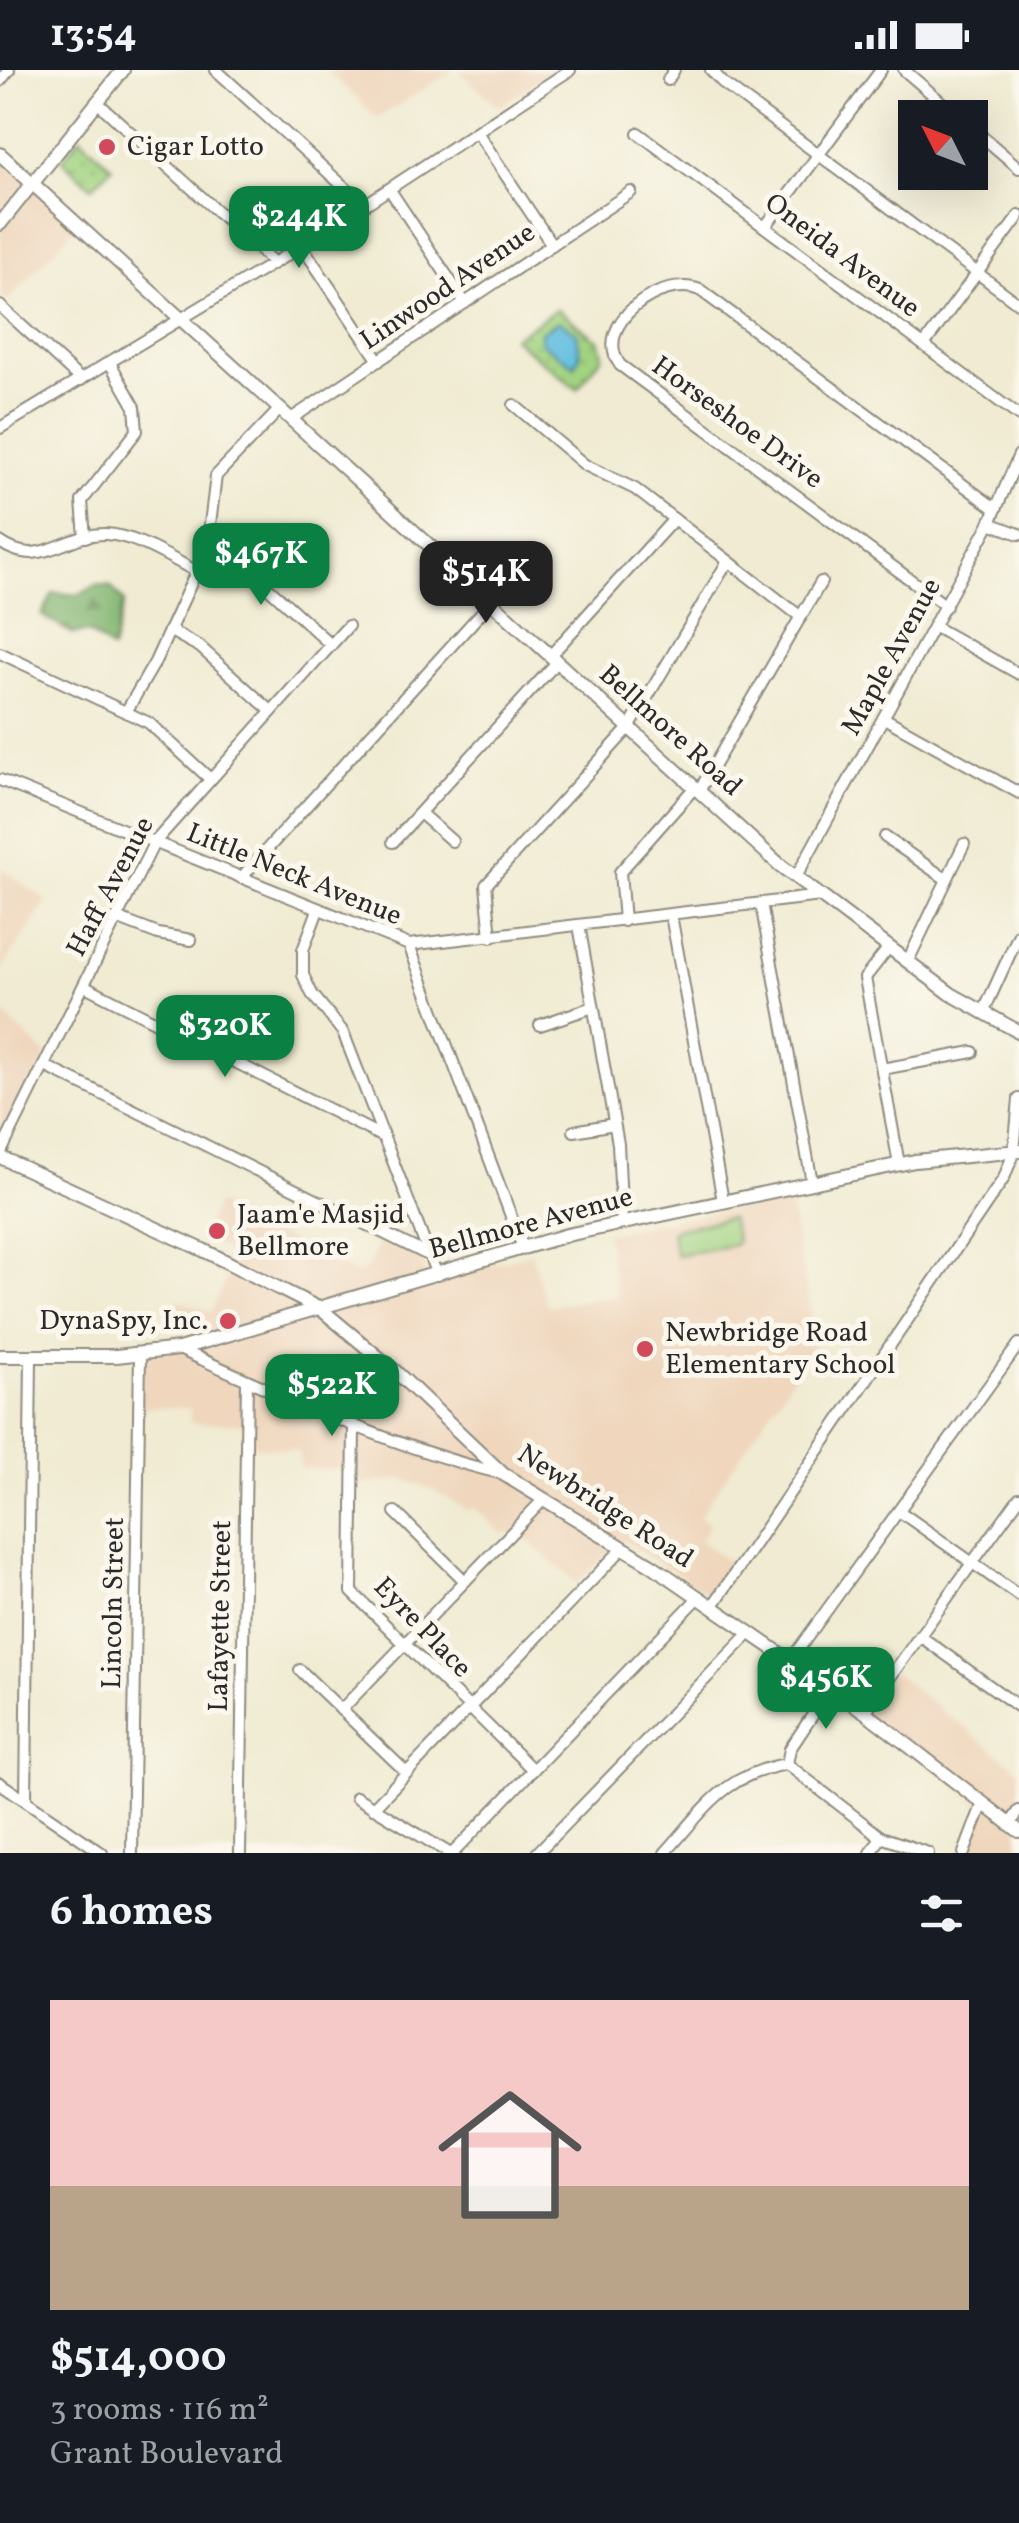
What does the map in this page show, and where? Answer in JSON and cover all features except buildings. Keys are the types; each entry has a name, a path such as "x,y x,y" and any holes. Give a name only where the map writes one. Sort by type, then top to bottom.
{"main road":[{"path":"0,224 123,70"},
{"name":"Bellmore Road","path":"0,154 796,878 983,1013 1019,1032"},
{"name":"Bellmore Avenue","path":"0,1356 140,1355 179,1349 622,1223 899,1164 1017,1151"},
{"name":"Newbridge Road","path":"0,1156 322,1310 408,1383 503,1474 623,1548 865,1712 1014,1827"}],"street":[{"path":"0,82 9,70"},
{"path":"216,70 364,205"},
{"path":"0,428 302,246 570,70"},
{"path":"711,70 1019,304"},
{"path":"765,226 882,70"},
{"path":"904,70 939,100"},
{"path":"97,102 274,263"},
{"path":"477,132 552,245"},
{"name":"Oneida Avenue","path":"638,133 1019,416"},
{"path":"988,139 1016,160"},
{"path":"390,190 465,303"},
{"name":"Linwood Avenue","path":"208,548 216,476 285,414 379,362 631,192"},
{"path":"924,345 1019,216"},
{"path":"302,246 379,362"},
{"name":"Horseshoe Drive","path":"946,606 620,365 610,342 614,328 668,288 679,284 700,290 996,509"},
{"path":"0,306 81,380"},
{"path":"85,537 82,501 137,431 134,407 110,363"},
{"path":"514,405 585,464 635,489 801,616"},
{"name":"Maple Avenue","path":"796,878 990,523 1019,455"},
{"path":"394,842 674,520"},
{"path":"990,523 1019,534"},
{"path":"0,542 32,555 47,554 85,537 116,536 194,570"},
{"path":"126,712 208,548 248,569 331,645"},
{"path":"491,937 486,885 629,728 728,561"},
{"path":"624,921 620,872 697,789 821,582"},
{"path":"240,878 491,602"},
{"name":"Haff Avenue","path":"0,1156 154,842 348,626"},
{"path":"935,627 1019,674"},
{"path":"169,630 200,647 270,711"},
{"path":"0,653 149,723 209,778"},
{"path":"884,718 1019,792"},
{"name":"Little Neck Avenue","path":"0,780 409,945 821,896"},
{"path":"420,812 452,841"},
{"path":"885,838 946,879"},
{"path":"908,960 964,844"},
{"path":"761,904 812,1182"},
{"path":"318,910 303,950 303,974 312,994 343,1032 437,1275"},
{"path":"671,915 723,1201"},
{"path":"119,919 158,934 191,940"},
{"path":"579,925 614,1124 622,1223"},
{"path":"983,1013 1019,934"},
{"path":"409,945 524,1248"},
{"path":"889,947 865,978 899,1164"},
{"path":"85,986 383,1138"},
{"path":"540,1024 593,1006"},
{"path":"882,1069 973,1052"},
{"path":"44,1066 428,1254"},
{"path":"712,1607 1004,1178 1017,1151 1019,1099"},
{"path":"574,1131 614,1124"},
{"path":"790,1661 1019,1344"},
{"path":"179,1349 354,1426 438,1458 503,1474"},
{"name":"Lincoln Street","path":"132,1853 140,1355"},
{"path":"26,1800 31,1357"},
{"name":"Lafayette Street","path":"240,1853 247,1380"},
{"name":"Eyre Place","path":"354,1426 352,1592 533,1770"},
{"path":"865,1712 1019,1498"},
{"path":"341,1710 544,1500"},
{"path":"899,1511 1019,1596"},
{"path":"395,1512 466,1582"},
{"path":"373,1808 623,1548"},
{"path":"356,1797 451,1853 698,1598"},
{"path":"537,1853 749,1634"},
{"path":"920,1636 1019,1707"},
{"path":"300,1670 406,1772"},
{"path":"788,1764 790,1749 830,1688"},
{"path":"666,1853 732,1781 755,1769 788,1764 881,1836 928,1853"},
{"path":"0,1782 102,1853"},
{"path":"964,1853 983,1803"},
{"path":"1014,1827 1019,1811"},
{"path":"871,1853 881,1836"},
{"path":"420,1853 428,1840"}],"shaded area":[{"path":"326,70 454,70 378,118"},
{"path":"458,70 554,70 499,107"},
{"path":"0,153 78,224 7,301 0,295"},
{"path":"0,867 47,901 0,973"},
{"path":"0,1010 47,1056 0,1151"},
{"path":"788,1198 817,1341 699,1517 709,1524 700,1541 732,1564 709,1594 622,1540 577,1583 519,1533 501,1533 474,1507 470,1511 435,1491 403,1479 359,1485 357,1470 301,1468 298,1450 253,1446 252,1431 238,1423 190,1423 190,1408 140,1407 142,1356 188,1348 191,1332 169,1320 178,1300 211,1312 237,1254 201,1238 216,1204 357,1274 367,1268 380,1241 423,1259 429,1284 531,1253 547,1306 617,1296 606,1233"},
{"path":"894,1673 1019,1770 1019,1853 967,1853 983,1806 866,1714"}],"green space":[{"path":"80,137 112,167 92,187 62,160"},
{"path":"557,309 600,342 603,356 577,389 513,338"},
{"path":"97,585 110,586 124,602 112,650 89,632 72,634 42,615 53,593 79,595"},
{"path":"730,1218 737,1240 734,1245 676,1255 671,1232 675,1229"}],"water":[{"path":"559,321 577,333 580,355 575,366 541,343 541,332"}],"place":[{"name":"Cigar Lotto","path":"107,147"},
{"name":"Jaam'e Masjid Bellmore","path":"217,1231"},
{"name":"DynaSpy, Inc.","path":"228,1321"},
{"name":"Newbridge Road Elementary School","path":"645,1349"}]}
